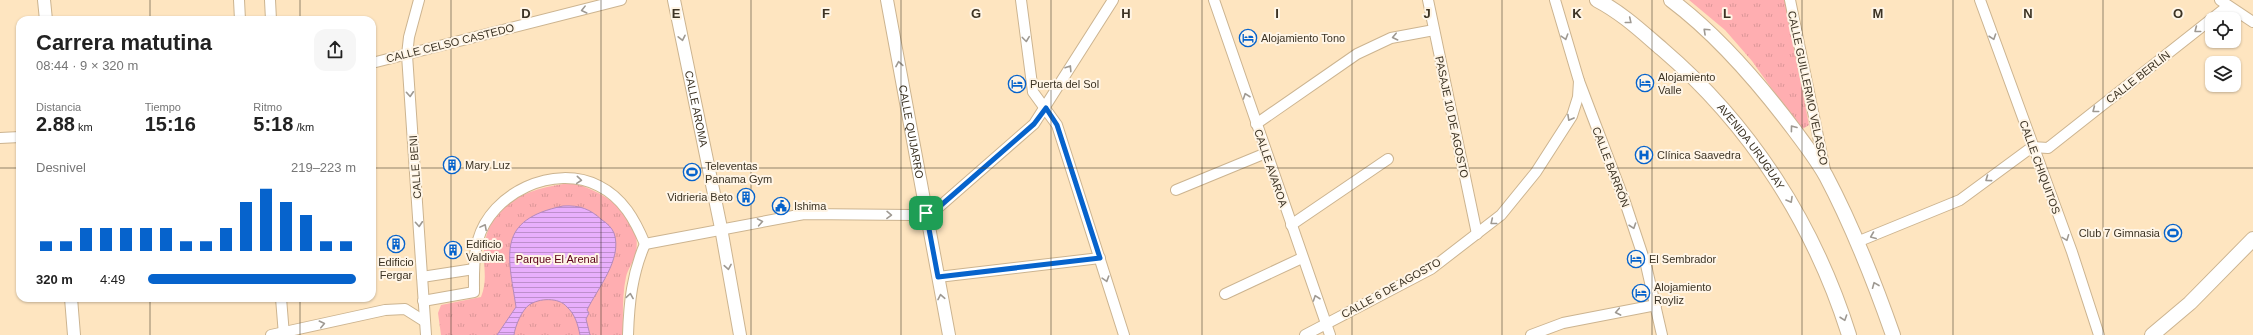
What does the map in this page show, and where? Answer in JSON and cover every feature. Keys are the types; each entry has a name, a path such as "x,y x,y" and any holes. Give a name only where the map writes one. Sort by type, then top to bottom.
{"main road":[{"name":"AVENIDA URUGUAY","path":"1597,0 1614,9 1686,70 1730,117 1768,165 1806,230 1837,298 1849,335"},
{"path":"1671,0 1723,47 1767,94 1814,155 1826,176 1858,242 1879,294 1892,335"},
{"path":"2152,335 2190,303 2253,239"}],"street":[{"path":"44,0 46,16"},
{"path":"239,0 240,16"},
{"path":"270,0 271,16"},
{"name":"CALLE BENI","path":"418,0 409,37 408,55 426,335"},
{"name":"CALLE CELSO CASTEDO","path":"376,62 621,0"},
{"name":"CALLE AROMA","path":"674,0 721,228 740,335"},
{"name":"CALLE QUIJARRO","path":"887,0 949,335"},
{"path":"1021,0 1033,92 1057,125 1124,335"},
{"path":"645,244 721,228 804,214 912,215 926,213 939,207 1034,124 1046,108 1058,85 1114,0"},
{"name":"CALLE AVAROA","path":"1214,0 1325,325 1330,335"},
{"name":"PASAJE 10 DE AGOSTO","path":"1428,0 1477,234"},
{"name":"CALLE BARRÓN","path":"1555,0 1578,81 1628,210 1646,265 1662,335"},
{"name":"CALLE GUILLERMO VELASCO","path":"1790,0 1826,176"},
{"name":"CALLE CHIQUITOS","path":"1980,0 2038,164 2072,252 2099,335"},
{"path":"2224,3 2253,22"},
{"name":"CALLE BERLÍN","path":"2038,164 2041,154 2224,3"},
{"path":"1256,124 1357,54 1391,38 1434,30"},
{"name":"CALLE 6 DE AGOSTO","path":"1305,335 1431,269 1501,215 1536,172 1572,116 1578,97 1578,81"},
{"path":"0,138 16,136"},
{"path":"1858,242 1960,200 2032,147 2048,148"},
{"path":"1176,190 1266,153"},
{"path":"1291,225 1388,159"},
{"path":"423,301 474,292 474,269 478,240 484,226 502,200 513,193 528,187 560,179 585,180 600,186 627,208 645,244 632,282 629,305 628,335"},
{"path":"938,277 1100,258"},
{"path":"1225,294 1302,258"},
{"path":"422,277 474,269"},
{"path":"71,302 74,335"},
{"path":"281,302 284,334"},
{"path":"1532,335 1562,323 1656,305"},
{"path":"271,335 284,334 385,310 405,309 424,321"}],"green space":[{"path":"1689,0 1785,0 1809,125 1801,130 1752,61 1725,30"},
{"name":"Parque El Arenal","path":"572,183 608,198 627,216 633,226 637,238 636,252 627,274 625,284 623,335 441,335 438,313 441,305 481,297 485,273 484,249 487,233 494,219 514,200 527,193 542,188"}],"shaded area":[{"path":"563,206 575,206 589,210 607,224 614,233 616,243 612,263 587,310 589,313 586,319 590,335 580,335 576,320 572,313 559,301 543,300 526,307 519,318 514,335 497,335 516,307 510,255 511,242 517,230 526,220 541,212"}],"place":[{"name":"Alojamiento Tono","path":"1248,38"},
{"name":"Alojamiento Valle","path":"1645,83"},
{"name":"Puerta del Sol","path":"1017,84"},
{"name":"Clínica Saavedra","path":"1644,155"},
{"name":"Mary Luz","path":"452,165"},
{"name":"Televentas Panama Gym","path":"692,172"},
{"name":"Vidrieria Beto","path":"746,197"},
{"name":"Ishima","path":"781,206"},
{"name":"Club 7 Gimnasia","path":"2173,233"},
{"name":"Edificio Fergar","path":"396,244"},
{"name":"Edificio Valdivia","path":"453,250"},
{"name":"El Sembrador","path":"1636,259"},
{"name":"Alojamiento Royliz","path":"1641,293"}],"route":[{"path":"1046,108 1057,125 1100,258 938,277 926,213 939,207 1034,124 1046,108"}]}
